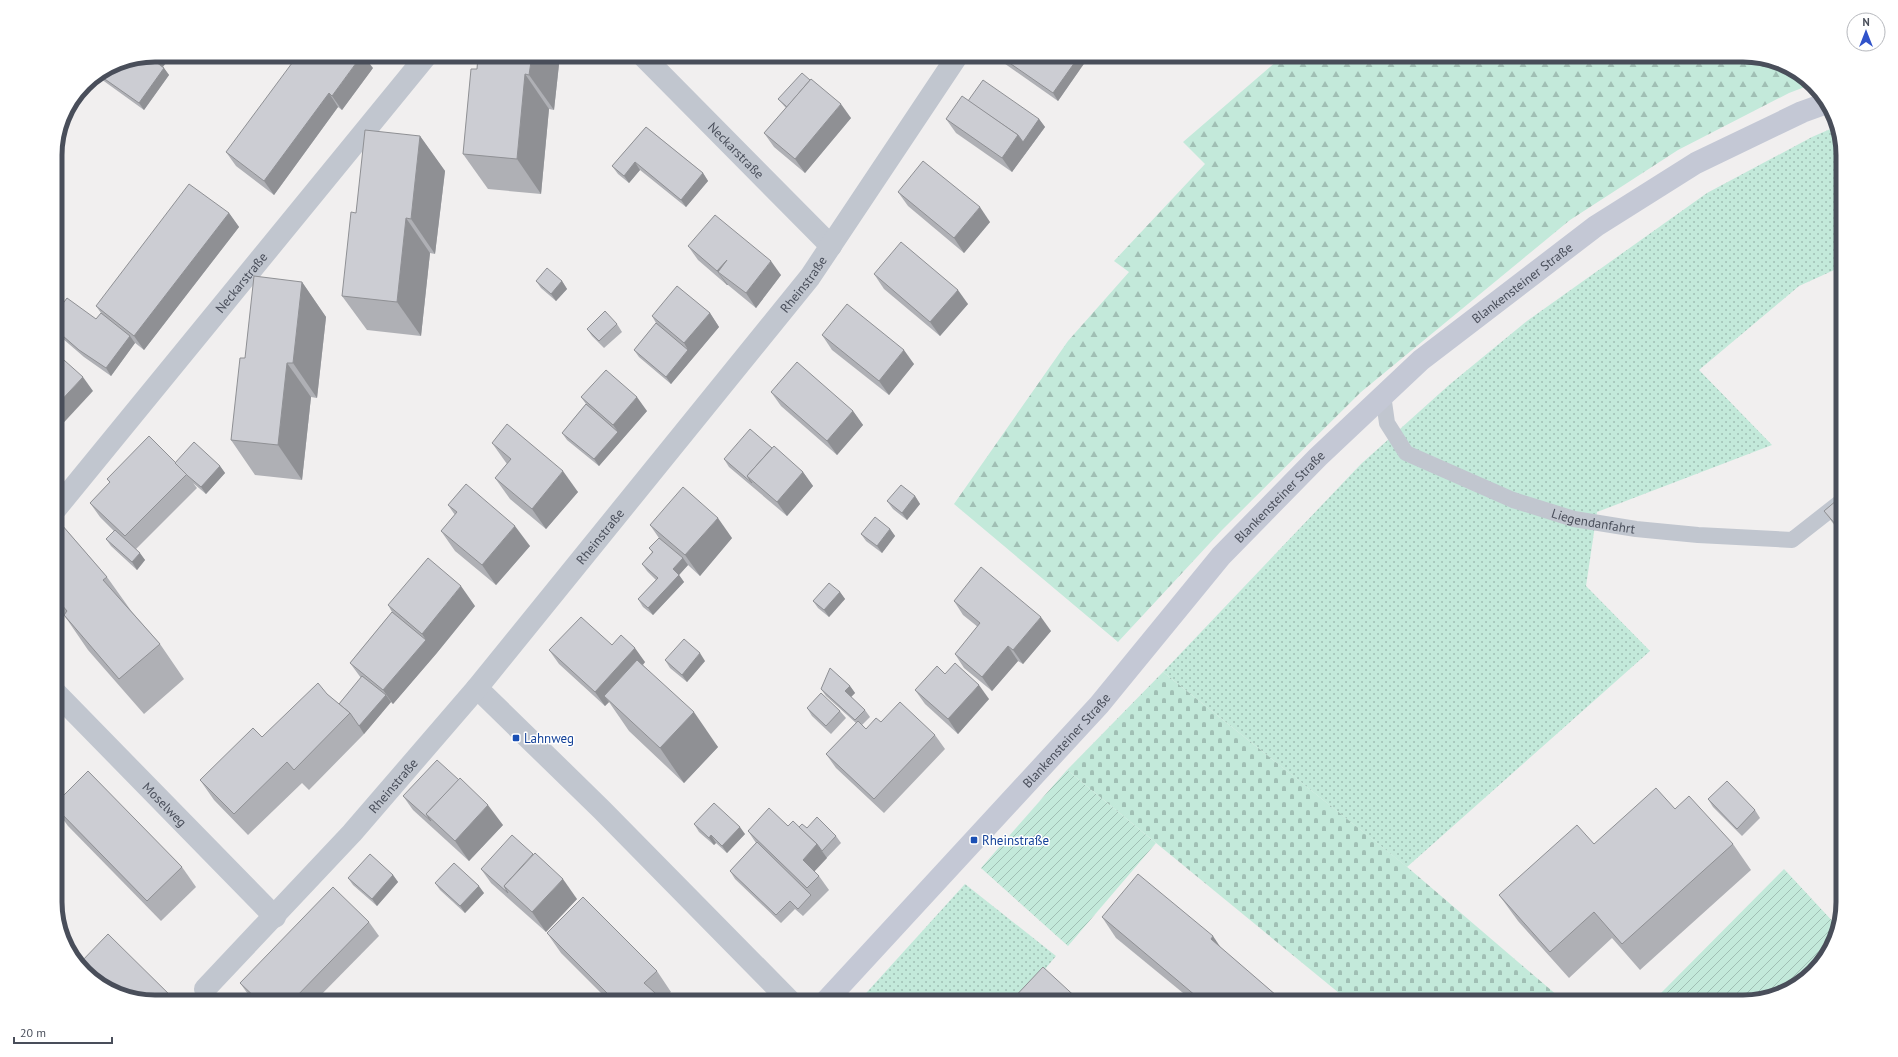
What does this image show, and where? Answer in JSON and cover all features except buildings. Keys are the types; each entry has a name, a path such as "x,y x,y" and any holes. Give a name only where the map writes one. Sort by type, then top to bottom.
{"main road":[{"name":"Blankensteiner Straße","path":"831,995 1099,705 1221,556 1318,457 1421,360 1596,226 1696,163 1802,112 1821,105"}],"street":[{"name":"Neckarstraße","path":"62,501 421,62"},
{"name":"Neckarstraße","path":"649,62 831,246"},
{"name":"Rheinstraße","path":"205,989 275,917 352,833 478,688 810,276 953,62"},
{"path":"478,688 602,810 784,995"},
{"name":"Moselweg","path":"62,699 275,917"}],"lane":[{"name":"Liegendanfahrt","path":"1383,395 1387,422 1406,452 1513,500 1574,519 1636,529 1698,535 1792,540 1836,505"}],"green space":[{"path":"1276,62 1749,62 1773,67 1795,78 1806,87 1789,93 1678,150 1570,220 1361,392 1222,530 1118,642 954,504 1068,341 1129,272 1114,261 1205,164 1183,142"},
{"path":"1832,128 1834,137 1836,149 1836,269 1799,286 1699,370 1772,445 1597,512 1586,586 1650,651 1407,867 1163,672 1361,464 1449,385 1527,321 1707,193 1812,137"},
{"path":"1163,672 1406,866 1557,995 1341,995 1067,770"},
{"path":"1067,770 1156,843 1068,946 981,868"},
{"path":"1784,869 1834,922 1826,943 1820,954 1809,968 1789,983 1778,988 1767,992 1743,995 1658,995"},
{"path":"965,884 1056,956 1023,995 864,995"}],"place":[{"name":"Lahnweg","path":"516,738"},
{"name":"Rheinstraße","path":"974,840"}]}
